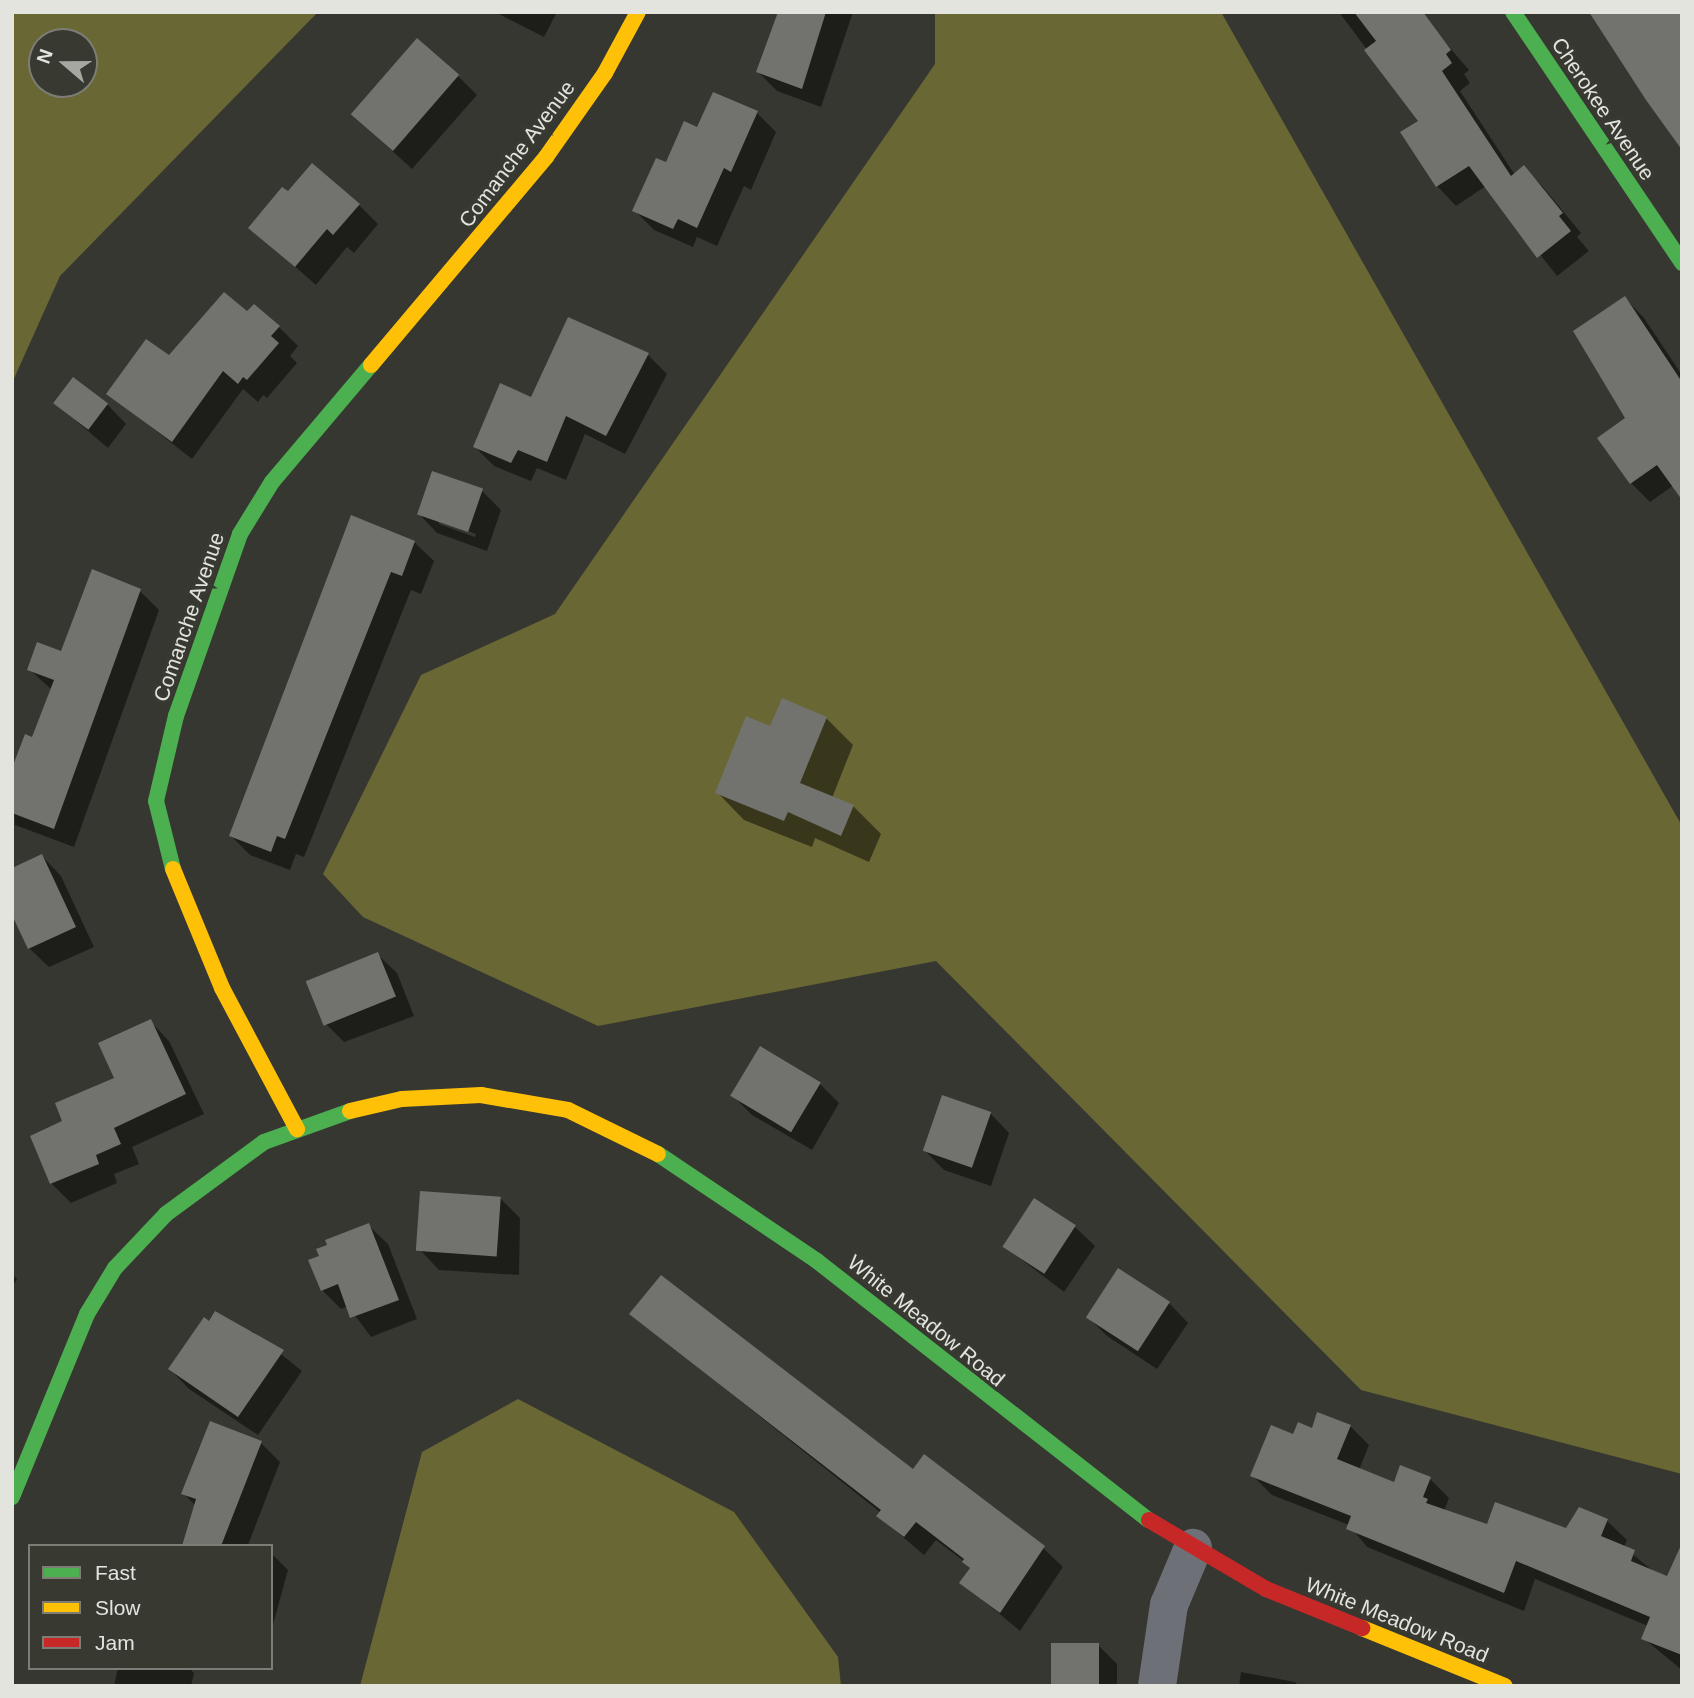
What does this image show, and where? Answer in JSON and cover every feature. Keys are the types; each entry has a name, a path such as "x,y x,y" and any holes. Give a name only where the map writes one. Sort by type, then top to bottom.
{"street":[{"name":"Comanche Avenue","path":"297,1129 222,988 185,906 164,843 156,801 176,716 240,534 272,482 348,386 497,219 546,157 605,73 638,12"},
{"name":"Cherokee Avenue","path":"1513,12 1682,263"},
{"name":"White Meadow Road","path":"12,1497 87,1314 115,1268 166,1214 210,1177 264,1142 333,1115 402,1099 481,1095 568,1110 639,1142 817,1261 1007,1412 1154,1524 1266,1589 1505,1686"},
{"path":"1157,1686 1169,1605 1193,1548"}],"shaded area":[{"path":"12,12 318,12 60,276 12,383"},
{"path":"935,12 1221,12 1682,826 1682,1474 1361,1390 936,961 598,1026 363,917 323,874 421,675 555,614 935,64"},
{"path":"518,1399 734,1512 838,1657 841,1686 360,1686 422,1452"}],"building":[{"path":"778,12 826,12 802,89 756,72"},
{"path":"1354,12 1423,12 1451,50 1446,54 1452,63 1442,71 1511,176 1524,165 1563,213 1559,216 1571,231 1537,258 1469,166 1436,187 1400,132 1418,121 1364,50 1376,41"},
{"path":"1589,12 1682,12 1682,150 1646,100"},
{"path":"417,38 459,75 393,151 351,114"},
{"path":"713,92 758,111 731,172 724,168 697,228 678,219 673,229 632,211 656,158 666,162 684,121 697,127"},
{"path":"312,163 360,204 333,235 327,229 295,267 248,228 282,187 288,191"},
{"path":"224,292 247,311 254,304 280,326 271,336 279,343 247,380 243,377 238,384 223,371 172,442 106,394 146,339 169,355"},
{"path":"1625,296 1682,382 1682,500 1657,465 1630,484 1597,438 1625,418 1573,331"},
{"path":"568,317 649,353 606,436 566,416 547,462 518,450 511,463 473,447 500,383 531,397"},
{"path":"73,377 108,403 88,430 53,403"},
{"path":"432,471 483,489 468,532 417,514"},
{"path":"351,515 415,541 402,576 391,572 285,839 277,836 271,852 229,836"},
{"path":"92,569 141,589 54,829 12,813 12,768 25,734 32,737 54,680 27,670 37,642 61,651"},
{"path":"782,698 827,717 800,783 854,805 841,836 788,812 784,821 715,793 746,716 770,726"},
{"path":"42,854 76,927 28,949 12,915 12,868"},
{"path":"378,952 396,997 324,1026 306,981"},
{"path":"151,1019 186,1094 114,1128 121,1144 96,1155 99,1164 50,1184 30,1136 62,1121 55,1103 114,1078 98,1043"},
{"path":"760,1046 821,1083 791,1132 730,1096"},
{"path":"942,1095 991,1112 972,1168 923,1151"},
{"path":"420,1191 501,1197 497,1257 416,1251"},
{"path":"1034,1198 1076,1225 1044,1274 1002,1247"},
{"path":"369,1223 399,1300 350,1318 338,1284 321,1291 308,1260 319,1256 316,1249 327,1245 325,1240"},
{"path":"1118,1268 1170,1302 1138,1351 1086,1317"},
{"path":"661,1275 913,1469 924,1454 1045,1546 1000,1613 959,1583 970,1568 962,1562 964,1559 916,1522 904,1537 876,1516 881,1510 629,1314"},
{"path":"215,1311 284,1350 238,1417 168,1369 204,1317 209,1321"},
{"path":"1317,1412 1351,1425 1337,1459 1394,1482 1400,1465 1431,1477 1423,1497 1428,1499 1426,1503 1487,1524 1495,1502 1566,1528 1579,1507 1608,1519 1601,1536 1635,1550 1631,1561 1667,1576 1682,1543 1682,1655 1641,1639 1650,1617 1516,1561 1504,1593 1346,1529 1351,1516 1250,1476 1271,1425 1293,1434 1298,1422 1312,1428"},
{"path":"210,1421 262,1441 222,1544 183,1544 196,1499 181,1494"},
{"path":"1051,1643 1099,1643 1099,1686 1051,1686"}],"traffic: fast":[{"path":"1513,12 1682,263"},
{"path":"173,869 156,801 176,716 240,534 272,482 371,365"},
{"path":"12,1497 87,1314 115,1268 166,1214 264,1142 350,1111"},
{"path":"658,1154 817,1261 1149,1520"}],"traffic: slow":[{"path":"371,365 546,157 605,73 638,12"},
{"path":"173,869 222,988 297,1129"},
{"path":"350,1111 402,1099 481,1095 568,1110 658,1154"},
{"path":"1362,1628 1505,1686"}],"traffic: jam":[{"path":"1149,1520 1266,1589 1362,1628"}]}
